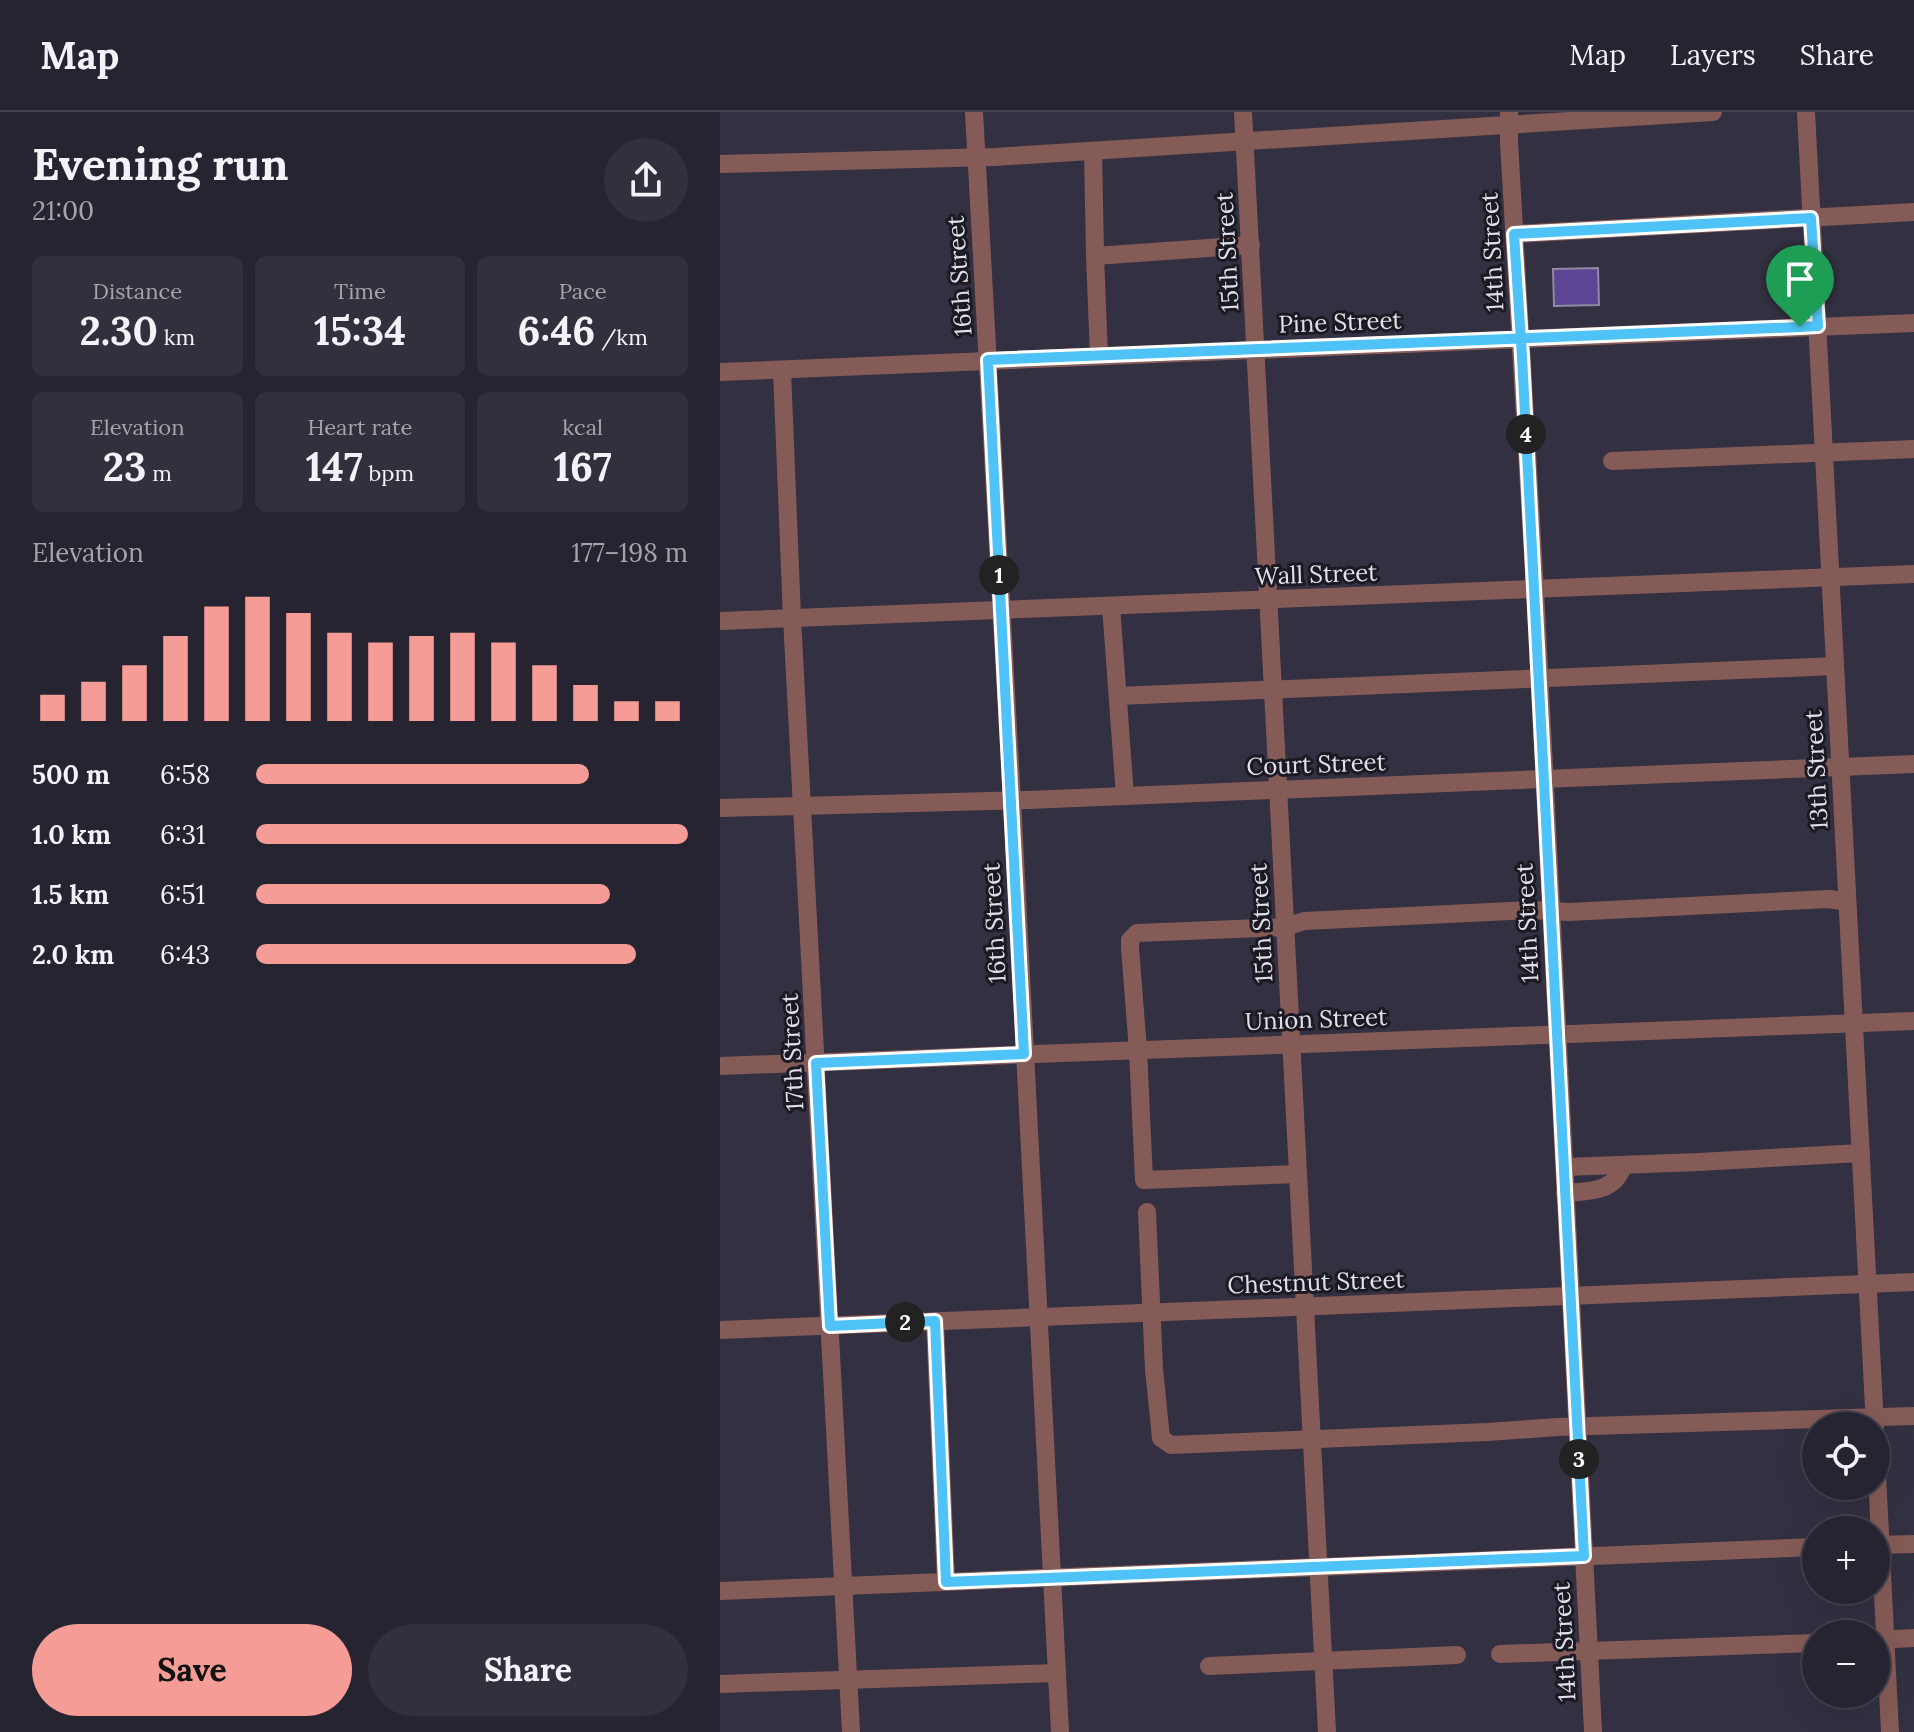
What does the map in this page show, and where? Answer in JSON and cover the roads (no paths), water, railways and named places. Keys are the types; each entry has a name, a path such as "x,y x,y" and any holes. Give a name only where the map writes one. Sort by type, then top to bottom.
{"street":[{"name":"16th Street","path":"974,112 1060,1732"},
{"name":"15th Street","path":"1243,112 1327,1732"},
{"path":"720,164 976,158 1244,142 1509,118 1713,112"},
{"name":"13th Street","path":"1806,112 1874,1412"},
{"name":"14th Street","path":"1509,118 1593,1732"},
{"path":"1093,151 1099,356"},
{"path":"1514,234 1914,212"},
{"path":"1095,256 1251,245"},
{"name":"Pine Street","path":"720,372 1914,323"},
{"name":"17th Street","path":"782,370 792,618 851,1732"},
{"path":"1612,461 1914,449"},
{"name":"Wall Street","path":"720,621 1914,574"},
{"path":"1111,606 1125,796"},
{"path":"1118,696 1835,666"},
{"name":"Court Street","path":"720,808 1125,796 1914,764"},
{"path":"1298,1174 1144,1180 1130,948 1130,940 1137,933 1286,927 1304,921 1516,911 1829,899 1847,902"},
{"name":"Union Street","path":"720,1066 1914,1021"},
{"path":"1565,1167 1861,1153"},
{"path":"1565,1193 1610,1186 1620,1176 1623,1165"},
{"path":"1147,1212 1154,1369 1161,1438 1171,1445 1577,1427 1802,1423"},
{"name":"Chestnut Street","path":"720,1330 1914,1282"},
{"path":"935,1321 946,1582"},
{"path":"1890,1420 1914,1416"},
{"path":"1890,1545 1914,1544"},
{"path":"720,1591 1802,1548"},
{"path":"1890,1639 1914,1638"},
{"path":"1500,1654 1802,1643"},
{"path":"1209,1666 1457,1655"},
{"path":"720,1684 1057,1673"},
{"path":"1888,1708 1890,1732"}]}
